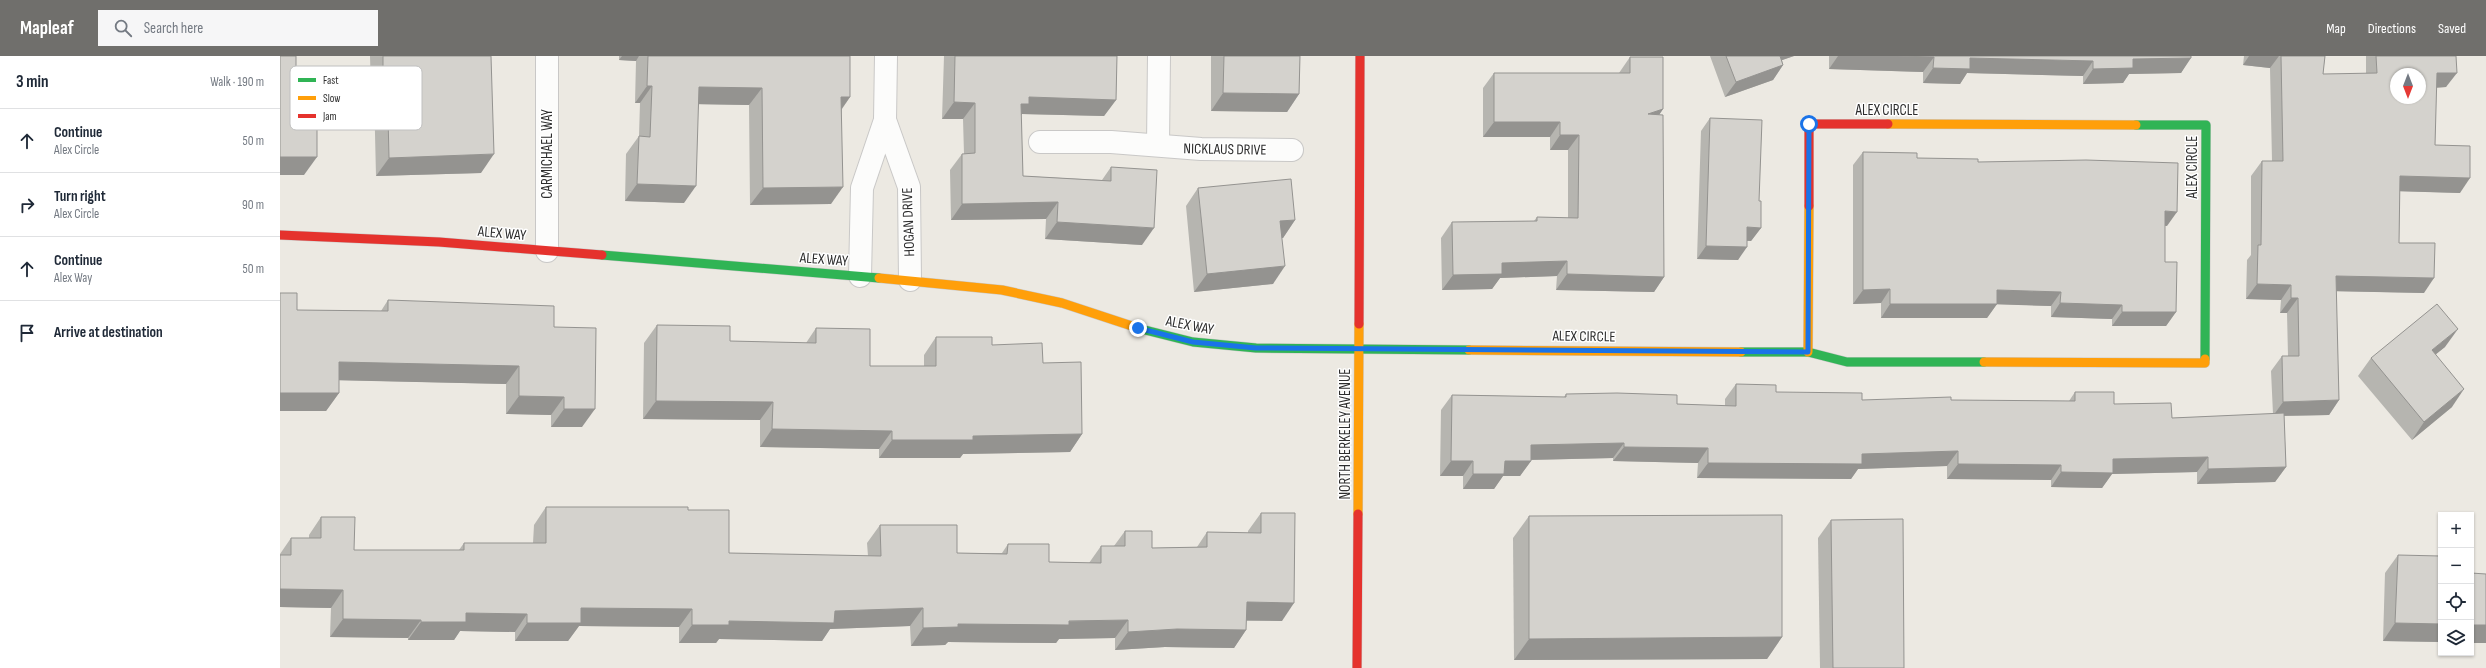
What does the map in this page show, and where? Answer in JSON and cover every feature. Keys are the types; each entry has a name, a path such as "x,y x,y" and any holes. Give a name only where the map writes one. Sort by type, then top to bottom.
{"street":[{"name":"CARMICHAEL WAY","path":"547,56 547,251"},
{"name":"HOGAN DRIVE","path":"860,276 862,188 885,120 886,56"},
{"path":"1158,145 1159,56"},
{"name":"NORTH BERKELEY AVENUE","path":"1357,668 1360,348 1360,56"},
{"name":"HOGAN DRIVE","path":"885,120 909,187 910,280"},
{"name":"ALEX CIRCLE","path":"1360,348 1808,352 1847,362 2205,363 2206,125 1809,124 1808,352"},
{"name":"NICKLAUS DRIVE","path":"1040,142 1111,142 1201,149 1292,150"},
{"name":"ALEX WAY","path":"280,235 373,238 910,280 1028,294 1193,342 1256,348 1360,348"}],"building":[{"path":"280,56 296,56 296,66 290,66 290,130 317,130 317,157 280,157"},
{"path":"383,56 491,56 494,154 389,158 388,130 422,130 422,66 383,66"},
{"path":"648,56 850,56 850,97 841,97 843,187 763,188 762,88 699,87 696,186 637,184 639,136 650,137 652,86 647,86"},
{"path":"955,56 1117,56 1116,100 1029,97 1029,104 1021,104 1023,176 1111,181 1111,167 1157,170 1154,228 1057,222 1058,202 962,204 962,154 975,153 975,103 954,102"},
{"path":"1224,56 1300,56 1299,94 1223,93"},
{"path":"1726,56 1780,56 1783,65 1736,82"},
{"path":"1897,56 2191,56 2191,58 2133,59 2133,68 2093,69 2093,61 1970,58 1970,69 1933,68 1934,57"},
{"path":"2281,56 2325,56 2323,74 2377,73 2376,56 2456,56 2457,73 2437,73 2435,145 2470,146 2470,178 2400,176 2399,243 2435,243 2434,278 2336,276 2339,400 2283,402 2282,356 2299,356 2298,298 2291,298 2291,285 2257,284 2258,245 2261,245 2262,161 2283,161"},
{"path":"1630,57 1663,57 1663,109 1648,114 1663,115 1664,277 1567,274 1567,261 1502,263 1502,274 1453,275 1452,222 1537,221 1537,217 1578,218 1579,135 1560,135 1560,122 1494,122 1494,73 1630,73"},
{"path":"1710,118 1762,120 1759,201 1761,201 1761,228 1747,227 1747,247 1706,246"},
{"path":"1863,152 1917,153 1917,158 1978,159 1978,162 2086,160 2178,163 2177,212 2165,211 2165,262 2177,262 2176,312 2122,312 2122,305 2060,303 2061,292 1997,290 1997,304 1890,304 1890,289 1863,290"},
{"path":"1291,179 1295,220 1280,221 1285,266 1207,274 1198,188"},
{"path":"280,293 297,293 297,310 388,311 388,300 554,306 554,327 596,328 595,409 564,409 564,397 519,396 519,366 339,362 339,393 280,393"},
{"path":"2437,304 2458,329 2432,350 2464,389 2424,422 2371,358"},
{"path":"657,325 730,326 730,341 816,343 816,328 870,329 870,366 936,366 936,337 992,337 992,345 1042,343 1043,363 1081,362 1082,434 973,436 973,440 892,440 892,431 772,429 773,402 656,401"},
{"path":"1736,384 1776,385 1776,392 1862,393 1862,400 1951,397 1951,400 2075,401 2075,392 2114,392 2114,404 2171,403 2172,418 2284,413 2286,467 2208,469 2208,457 2113,459 2113,473 2061,472 2061,465 1958,464 1958,451 1862,454 1862,464 1708,463 1708,448 1624,447 1624,443 1531,445 1531,461 1505,461 1504,474 1473,474 1473,461 1451,461 1452,395 1566,397 1566,394 1617,393 1677,395 1677,404 1736,406"},
{"path":"546,507 688,507 688,510 729,510 729,553 881,556 880,525 957,525 957,553 1007,554 1008,544 1049,544 1049,562 1101,563 1101,546 1125,546 1125,531 1152,531 1152,548 1207,547 1207,532 1261,533 1261,513 1295,513 1294,603 1247,602 1246,630 1177,629 1128,632 1128,620 1069,621 1069,625 958,624 958,627 923,628 923,608 835,611 834,623 729,621 729,625 692,625 692,609 581,608 581,623 527,623 527,614 466,613 466,622 343,619 343,590 280,589 280,555 291,555 291,538 321,538 321,517 355,517 354,550 464,550 464,543 546,543"},
{"path":"1782,515 1782,637 1529,639 1529,516"},
{"path":"1903,519 1904,668 1833,668 1831,520"},
{"path":"2398,555 2438,556 2438,624 2395,623"},
{"path":"2474,573 2486,574 2486,625 2474,625"}],"traffic: fast":[{"path":"2136,125 2206,125 2205,359"},
{"path":"602,255 879,278"},
{"path":"1141,329 1193,342 1256,348 1469,350"},
{"path":"1741,352 1808,352 1847,362 1984,362"}],"traffic: slow":[{"path":"1888,124 2136,125"},
{"path":"1808,352 1809,206"},
{"path":"879,278 1002,290 1062,303 1141,329"},
{"path":"1358,514 1359,324"},
{"path":"1469,350 1741,352"},
{"path":"1984,362 2205,363 2205,359"}],"traffic: jam":[{"path":"1359,324 1360,56"},
{"path":"1809,206 1809,124 1888,124"},
{"path":"280,235 439,242 602,255"},
{"path":"1357,668 1358,514"}],"route":[{"path":"1138,328 1193,342 1222,346 1256,348 1808,352 1809,124"}]}
